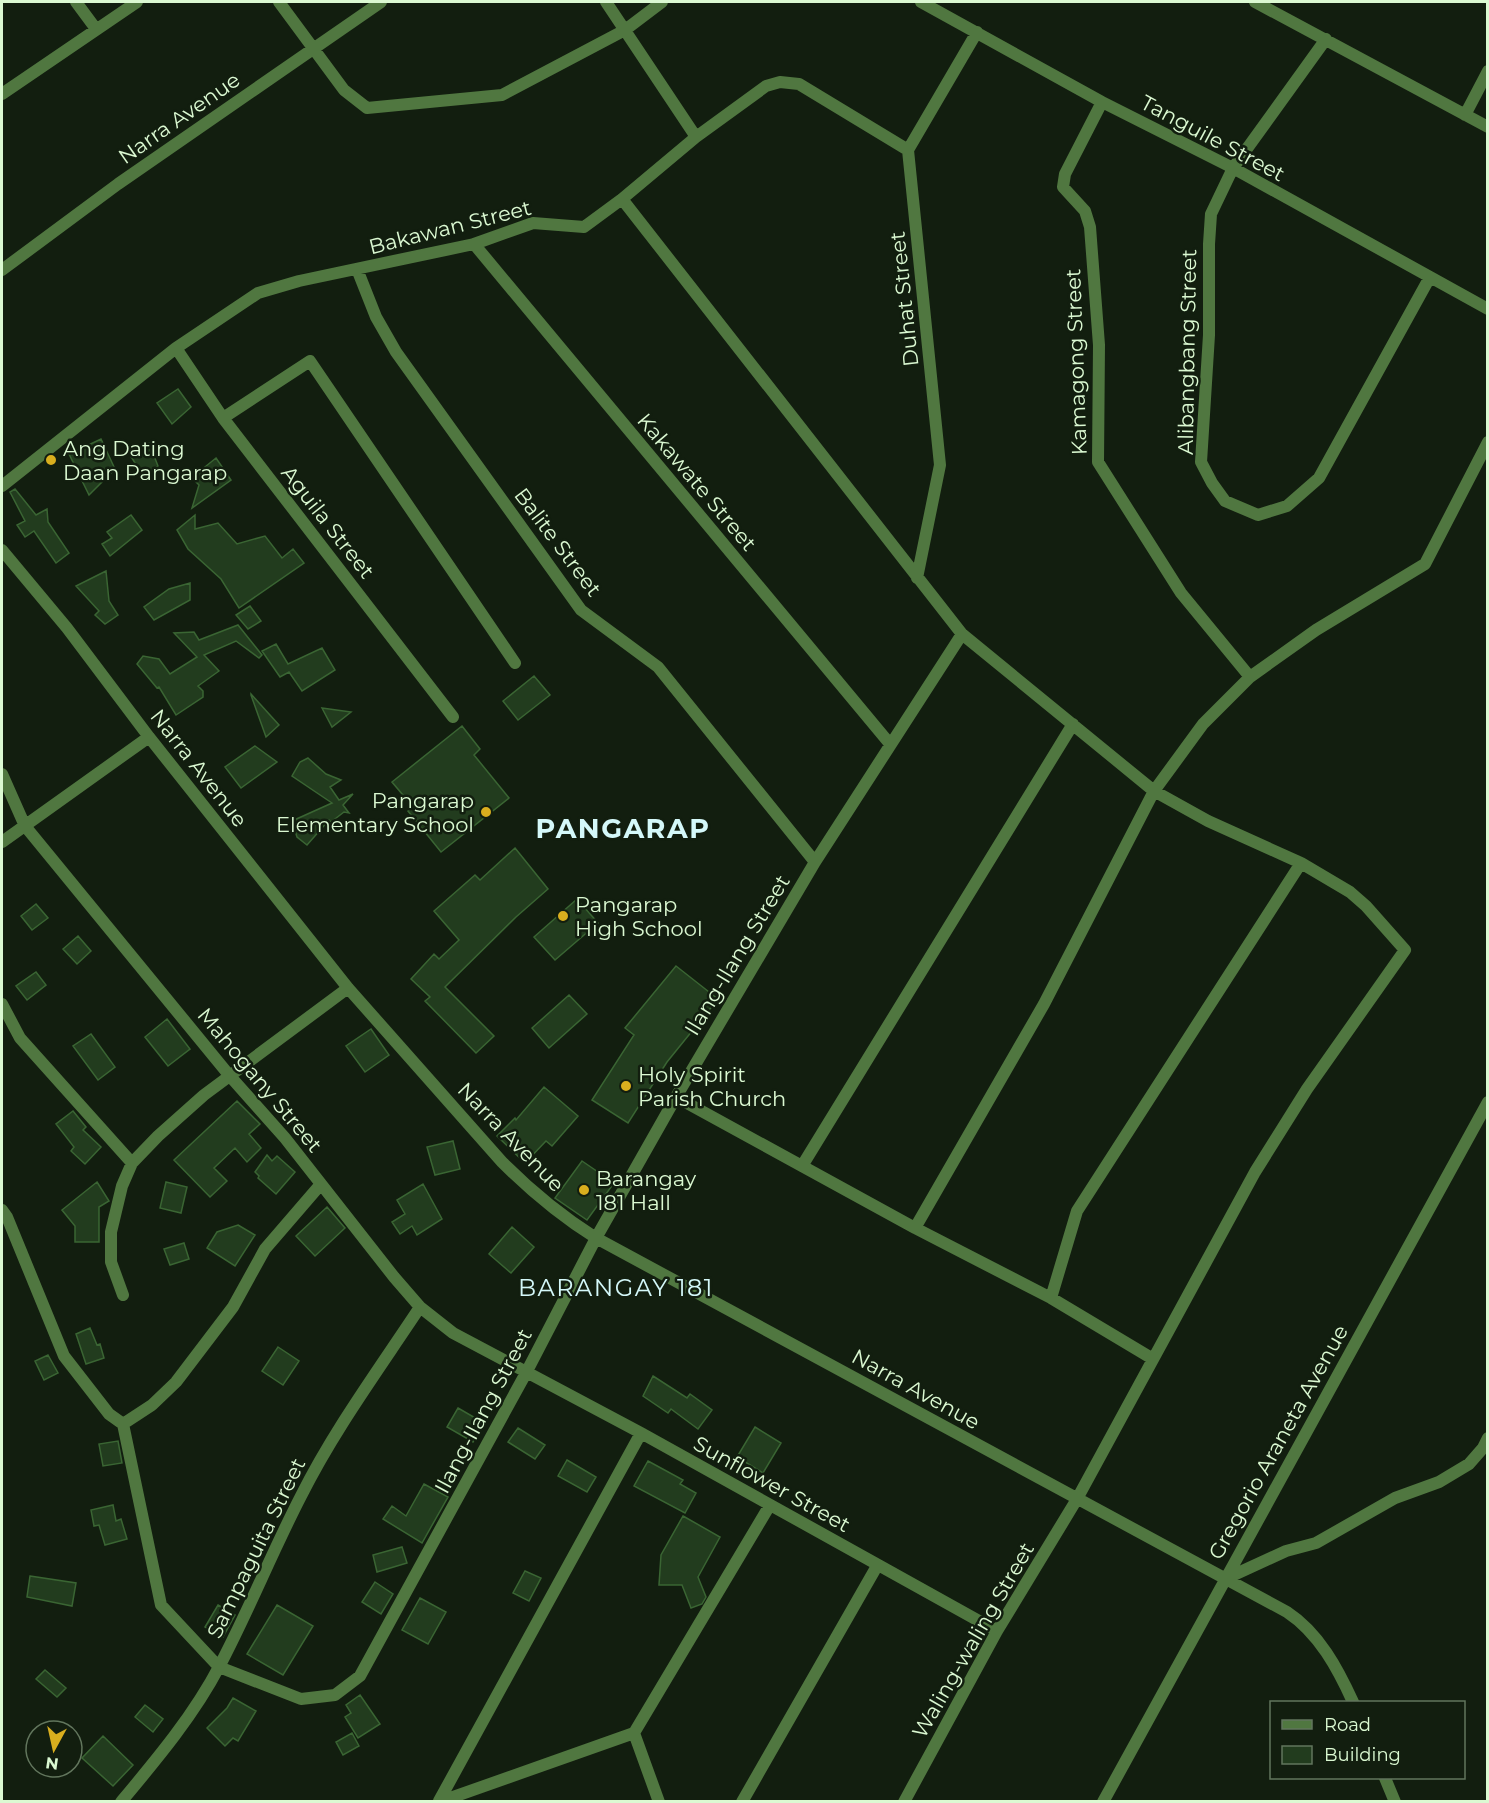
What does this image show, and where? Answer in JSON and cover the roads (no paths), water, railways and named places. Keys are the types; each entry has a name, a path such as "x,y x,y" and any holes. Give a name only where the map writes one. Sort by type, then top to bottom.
{"street":[{"path":"76,2 96,29"},
{"path":"2,94 137,2"},
{"path":"279,2 344,90 367,108 502,95 625,30 662,2"},
{"name":"Narra Avenue","path":"2,270 118,184 381,2"},
{"path":"606,2 696,137"},
{"name":"Tanguile Street","path":"921,2 1102,102 1233,168 1488,309"},
{"path":"1255,2 1488,127"},
{"path":"908,150 977,32"},
{"name":"Alibangbang Street","path":"1326,39 1233,168 1211,214 1209,335 1201,462 1225,501 1258,515 1287,506 1320,477 1430,277"},
{"path":"1465,115 1488,71"},
{"name":"Bakawan Street","path":"2,486 176,348 258,293 299,281 474,244 533,223 584,227 622,199 696,137 766,86 780,82 799,84 908,150"},
{"name":"Kamagong Street","path":"1102,102 1065,174 1063,187 1085,211 1090,227 1099,345 1098,462 1181,593 1250,677"},
{"name":"Duhat Street","path":"908,150 940,465 917,578"},
{"path":"622,199 962,634 1154,791 1208,821 1301,863 1077,1211 1051,1298"},
{"name":"Kakawate Street","path":"474,244 890,744"},
{"name":"Balite Street","path":"357,269 376,317 396,352 581,610 658,668 815,862"},
{"name":"Aguila Street","path":"176,348 223,418 453,717"},
{"path":"223,418 310,361 515,663"},
{"path":"915,1228 1044,1004 1154,791 1203,724 1250,677 1316,630 1425,564 1488,442"},
{"name":"Narra Avenue","path":"2,550 67,628 149,737 348,988 526,1187 564,1217 596,1238 1287,1612 1320,1642 1352,1701"},
{"name":"Ilang-Ilang Street","path":"219,1667 301,1699 335,1695 360,1676 526,1373 596,1238 676,1097 815,862 962,634"},
{"path":"802,1166 1073,724"},
{"path":"2,842 149,737"},
{"name":"Mahogany Street","path":"2,774 25,826 229,1075 285,1138 420,1307 453,1333 526,1373"},
{"name":"Waling-waling Street","path":"904,1802 997,1631 1077,1498 1255,1172 1307,1089 1405,950 1366,906 1350,892 1301,863"},
{"path":"123,1295 111,1262 111,1233 122,1186 132,1163 158,1136 229,1075 348,988"},
{"path":"2,1004 20,1038 132,1163"},
{"path":"676,1097 915,1228 1051,1298 1153,1359"},
{"name":"Gregorio Araneta Avenue","path":"1102,1802 1488,1102"},
{"path":"123,1424 152,1405 176,1382 233,1307 265,1249 321,1184"},
{"path":"2,1210 7,1217 64,1356 109,1414 123,1424 161,1605 219,1667"},
{"name":"Sampaguita Street","path":"121,1802 177,1733 219,1667 302,1495 337,1434 420,1307"},
{"name":"Sunflower Street","path":"526,1373 641,1433 997,1631"},
{"path":"439,1802 641,1433"},
{"path":"1225,1579 1286,1551 1316,1543 1395,1498 1439,1482 1469,1464 1483,1448 1488,1438"},
{"path":"439,1802 634,1733 770,1505"},
{"path":"742,1802 877,1566"},
{"path":"634,1733 659,1802"},
{"path":"1385,1779 1395,1802"}],"place":[{"name":"Ang Dating Daan Pangarap","path":"51,460"},
{"name":"Pangarap Elementary School","path":"486,812"},
{"name":"Pangarap High School","path":"563,916"},
{"name":"Holy Spirit Parish Church","path":"626,1086"},
{"name":"Barangay 181 Hall","path":"584,1190"}],"district":[{"name":"PANGARAP","path":"623,828"},
{"name":"BARANGAY 181","path":"616,1287"}]}
